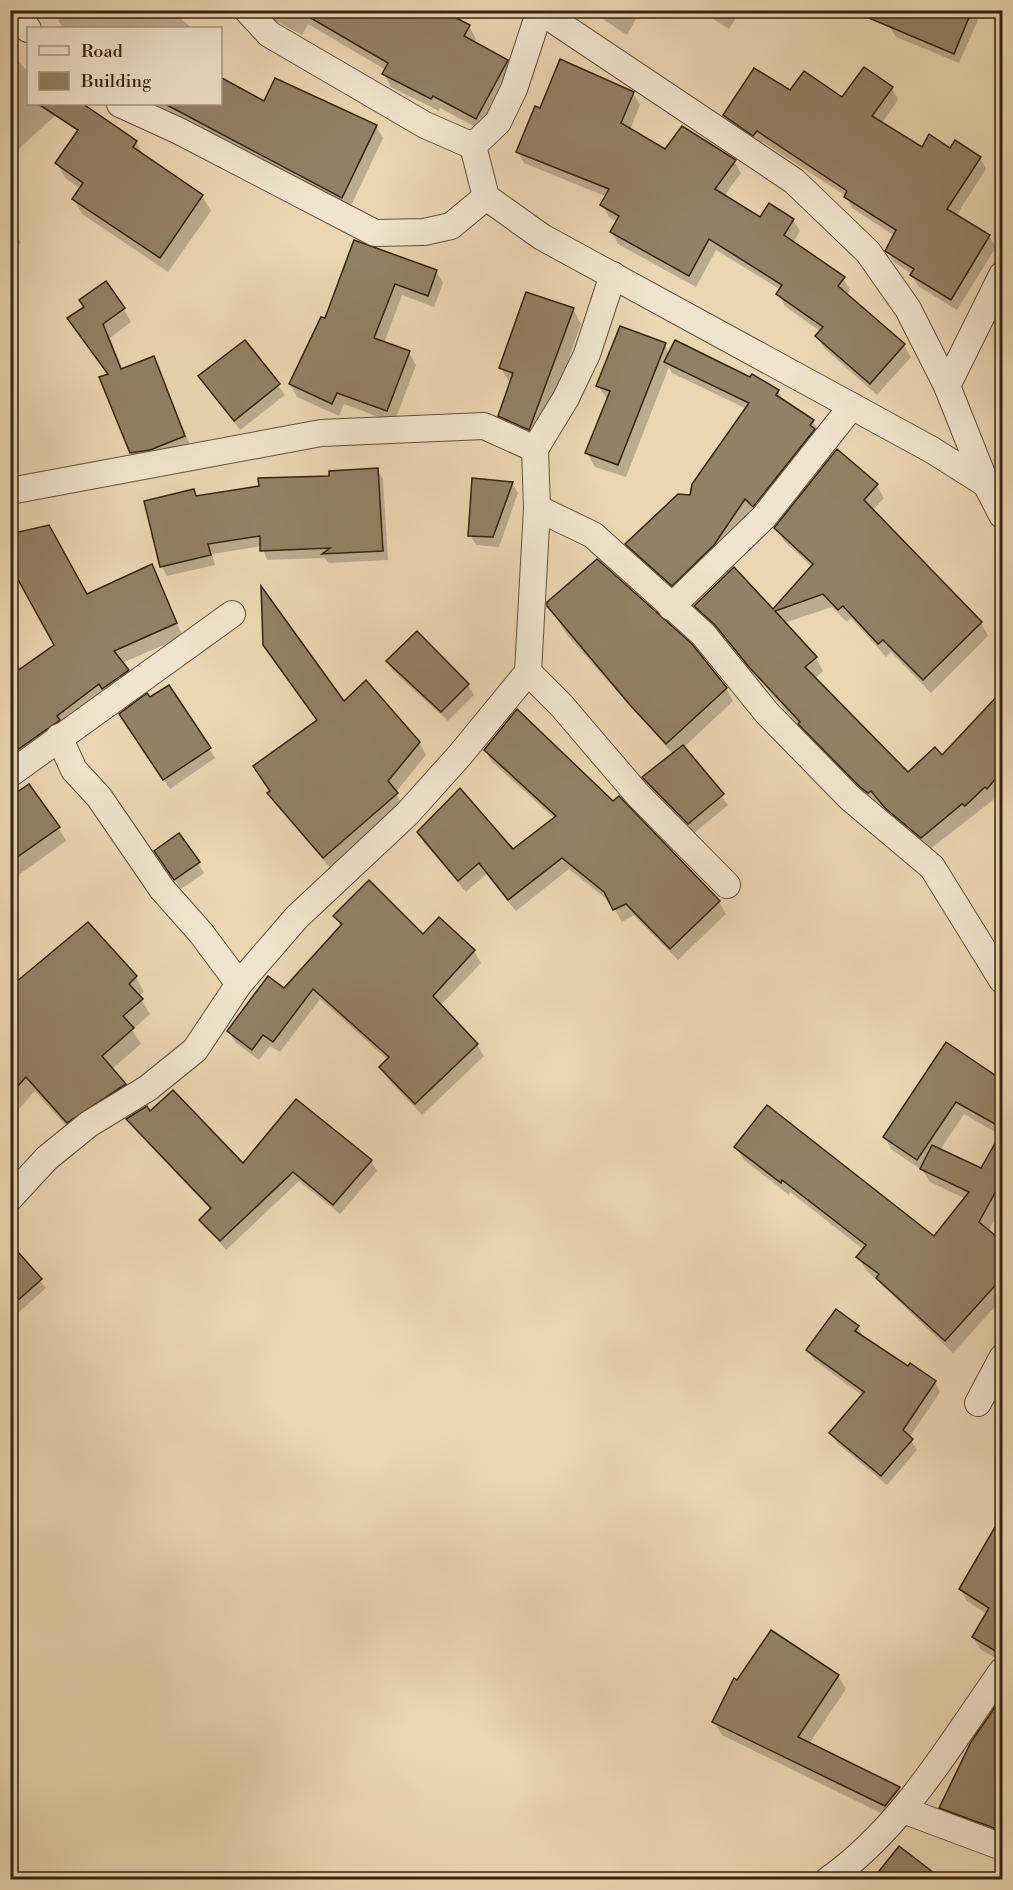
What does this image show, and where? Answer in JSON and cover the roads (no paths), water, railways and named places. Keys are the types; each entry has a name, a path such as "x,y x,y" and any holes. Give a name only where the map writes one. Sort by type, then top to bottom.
{"street":[{"path":"13,10 27,28"},
{"path":"247,10 269,34 425,124 473,146"},
{"path":"473,146 498,122 502,114 514,89 540,11 794,181 868,252 908,309 994,487 1002,515"},
{"path":"122,105 178,131 375,233 424,232 452,226 486,197"},
{"path":"473,146 486,197 542,237 766,362 852,406 994,487"},
{"path":"10,1198 47,1158 89,1124 148,1088 195,1050 239,984 297,917 407,814 528,672 537,508 535,449 566,398 587,354 613,275"},
{"path":"947,386 1002,275"},
{"path":"671,607 764,517 852,406"},
{"path":"10,491 321,433 484,426 535,449"},
{"path":"537,508 593,535 703,634 767,713 850,798 932,867 1002,980"},
{"path":"10,774 232,614"},
{"path":"528,672 561,705 638,795 727,885"},
{"path":"59,737 74,770 99,797 162,890 201,933 239,984"},
{"path":"978,1403 1002,1358"},
{"path":"828,1880 845,1868 903,1810 1002,1671"},
{"path":"903,1810 1002,1847"}]}
